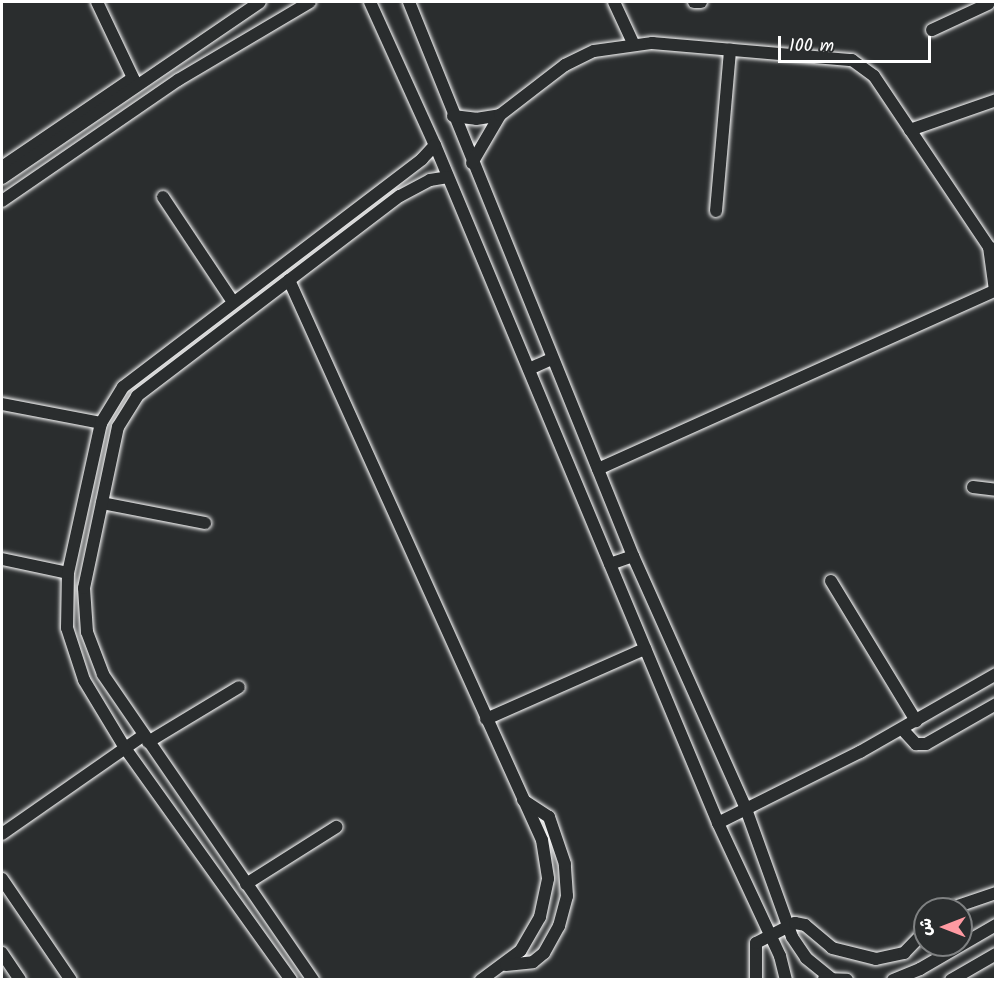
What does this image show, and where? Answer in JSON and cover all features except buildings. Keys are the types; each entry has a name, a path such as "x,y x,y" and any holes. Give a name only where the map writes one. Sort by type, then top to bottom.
{"street":[{"path":"97,2 135,81"},
{"path":"2,167 260,2"},
{"path":"2,201 178,80 310,2"},
{"path":"370,2 435,145 718,822 770,934 786,980"},
{"path":"408,2 551,359 633,556 746,809 788,925 806,958 826,979 847,980"},
{"path":"614,2 633,43"},
{"path":"694,2 700,2"},
{"path":"932,30 965,7 982,4"},
{"path":"472,163 500,114 565,65 594,51 633,43 840,58 860,63 874,76 992,249 995,290 598,469"},
{"path":"716,211 730,50"},
{"path":"2,178 135,81"},
{"path":"910,130 996,100"},
{"path":"453,116 476,118 500,114"},
{"path":"291,980 125,748 84,680 70,645 65,609 68,573 101,423 123,387 391,182 435,145"},
{"path":"313,980 103,674 87,632 84,588 118,427 137,396 400,196 430,180 448,177"},
{"path":"391,182 400,196"},
{"path":"163,197 233,302"},
{"path":"289,280 542,840 548,879 540,917 532,935 506,965 480,980"},
{"path":"528,369 551,359"},
{"path":"123,387 137,396"},
{"path":"2,404 101,423"},
{"path":"973,487 996,490"},
{"path":"102,502 205,523"},
{"path":"610,564 633,556"},
{"path":"2,560 68,573"},
{"path":"831,580 916,721"},
{"path":"486,719 645,649"},
{"path":"718,822 902,729 996,674"},
{"path":"2,834 125,748 146,739 239,687"},
{"path":"902,729 915,744 926,744 996,704"},
{"path":"506,965 533,962 544,953 559,926 567,896 565,864 549,817 523,800"},
{"path":"246,884 336,827"},
{"path":"2,879 71,980"},
{"path":"973,901 996,893"},
{"path":"256,931 272,921"},
{"path":"756,980 756,943 788,925 800,922 832,948 876,959 904,953 913,944"},
{"path":"893,980 920,969 996,926"},
{"path":"2,953 20,980"},
{"path":"951,980 996,954"}]}
